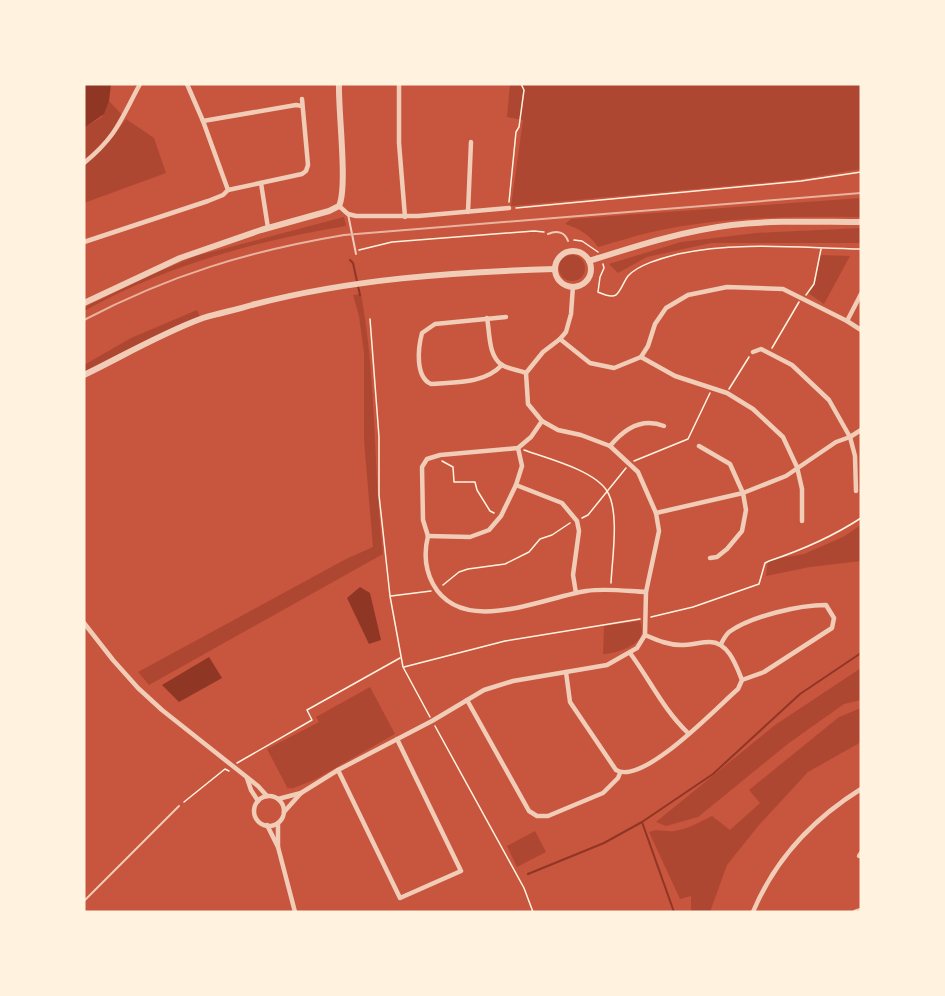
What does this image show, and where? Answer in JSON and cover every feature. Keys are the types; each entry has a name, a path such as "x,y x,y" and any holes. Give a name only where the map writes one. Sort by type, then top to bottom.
{"street":[{"path":"84,163 112,137 140,84"},
{"path":"187,84 228,190"},
{"path":"84,303 180,258 268,228 321,214 339,206 342,196 342,178 339,84"},
{"path":"399,84 399,143 405,217"},
{"path":"84,242 208,201 223,195 228,190 302,174 308,165 302,99"},
{"path":"203,121 296,105 302,106"},
{"path":"468,212 471,142"},
{"path":"261,183 268,228"},
{"path":"339,206 348,214 405,217 509,208"},
{"path":"589,261 644,242 730,225 789,221 861,222"},
{"path":"571,251 581,253 589,261 590,271 586,280 573,286 560,282 555,269 559,257 571,251"},
{"path":"84,375 203,318 292,295 369,283 515,269 555,269"},
{"path":"278,847 278,822 284,812 301,793 338,770 496,686 607,665 637,648 645,635 646,592 659,531 656,513 638,472 610,446 581,435 558,430 542,421 528,404 526,373 543,352 566,332 571,314 573,286"},
{"path":"560,339 590,363 614,368 641,357 648,346 655,324 666,308 688,295 727,288 783,289 848,321 861,330"},
{"path":"848,321 861,294"},
{"path":"502,365 483,379 431,384 424,381 421,375 419,344 422,333 435,324 506,317"},
{"path":"488,318 494,355 502,365 526,373"},
{"path":"753,351 761,349 792,365 828,400 850,437 855,456 856,491"},
{"path":"641,357 675,376 726,393 753,409 783,437 796,467 802,489 802,521"},
{"path":"542,421 531,437 518,448 440,455 427,459 422,467 423,520 428,536 425,548 427,574 436,590 440,596 466,610 495,611 535,605 576,593 610,590 646,592"},
{"path":"610,446 621,432 642,422 664,426"},
{"path":"656,513 742,493 786,476 836,441 850,437 861,430"},
{"path":"699,446 730,464 742,493 746,510 742,531 727,549 717,557 711,558"},
{"path":"428,536 470,537 489,530 501,516 516,485 522,466 518,448"},
{"path":"516,485 562,503 577,521 579,531 574,560 576,593"},
{"path":"566,672 570,702 614,768 620,773 627,773 647,766 688,733 738,689 742,680 764,672 832,628 834,618 826,605 812,605 756,618 728,633 721,644"},
{"path":"84,623 113,660 146,696 258,786 267,796 278,799 301,793"},
{"path":"645,635 667,644 712,642 721,644 726,648 742,680"},
{"path":"630,653 647,676 651,687 688,733"},
{"path":"467,700 530,810 537,816 548,816 603,793 620,773"},
{"path":"338,770 400,898 460,871 397,739"},
{"path":"247,778 258,801"},
{"path":"753,912 767,882 796,842 824,815 861,789"},
{"path":"267,796 258,801 255,807 255,817 262,824 278,822"},
{"path":"278,799 284,807 284,812"},
{"path":"267,825 278,847 295,912"},
{"path":"855,912 861,910"}],"lane":[{"path":"348,214 355,252"},
{"path":"548,234 559,232 565,235 568,241"},
{"path":"84,902 179,806"}],"path":[{"path":"521,84 524,90 519,127 516,132 509,208 790,182 861,172"},
{"path":"355,252 392,242 534,231 548,234"},
{"path":"598,292 612,296 617,294 627,276 634,270 676,255 705,249 733,247 861,249"},
{"path":"370,319 379,437 379,495 390,596 403,667 524,888 533,912"},
{"path":"726,393 753,351"},
{"path":"390,596 436,590 459,572 505,564 529,552 540,539 588,515 633,461 688,439 710,393 716,396"},
{"path":"518,448 579,471 598,481 607,490 612,503 614,525 610,590"},
{"path":"440,455 441,461 453,467 454,482 475,482 490,512 501,516"},
{"path":"403,667 504,641 646,618 693,607 759,584 765,563 768,561 807,548 861,518"},
{"path":"238,762 312,720 306,710 401,658"},
{"path":"179,806 225,769 229,772"}],"shaded area":[{"path":"84,84 111,84 109,101 104,114 84,128"},
{"path":"510,84 861,84 861,169 801,179 511,206 523,120 507,117"},
{"path":"109,101 123,116 110,136 84,160 84,128 102,117"},
{"path":"126,119 154,138 166,173 84,203 84,164 113,137"},
{"path":"861,198 861,217 781,217 729,220 652,232 598,247 583,232 565,224 571,219"},
{"path":"344,217 346,226 278,239 211,257 146,281 84,311 84,308 91,304 196,256"},
{"path":"861,228 861,243 711,243 647,257 618,273 609,264 681,242 756,233"},
{"path":"572,255 581,259 585,268 581,277 572,281 563,277 559,268 563,259"},
{"path":"820,255 850,256 824,304 808,293 814,284"},
{"path":"361,294 370,359 383,554 149,685 138,672 346,559 373,547 364,440 364,353 359,316 353,295"},
{"path":"197,310 200,317 84,375 84,365 131,338"},
{"path":"861,525 861,561 810,567 766,576 768,560 804,554 843,537"},
{"path":"360,587 370,593 381,640 369,644 347,598"},
{"path":"640,621 642,633 635,643 619,651 603,654 604,626"},
{"path":"209,657 222,678 179,702 162,685"},
{"path":"861,668 861,700 844,704 789,743 698,817 666,826 656,822 775,725"},
{"path":"370,687 395,734 314,780 288,789 267,749 319,722 316,717"},
{"path":"861,708 861,742 808,772 759,825 727,865 710,912 691,912 691,896 680,899 649,832 679,830 712,816 730,830 760,803 749,790 839,717"},
{"path":"535,831 546,852 517,867 507,846"}],"waterway":[{"path":"350,260 353,263 360,295"},
{"path":"528,874 604,843 642,822 713,774 800,694 861,653"},
{"path":"642,822 674,912"}],"railway":[{"path":"84,320 148,290 211,267 275,249 344,235 861,193"}]}
